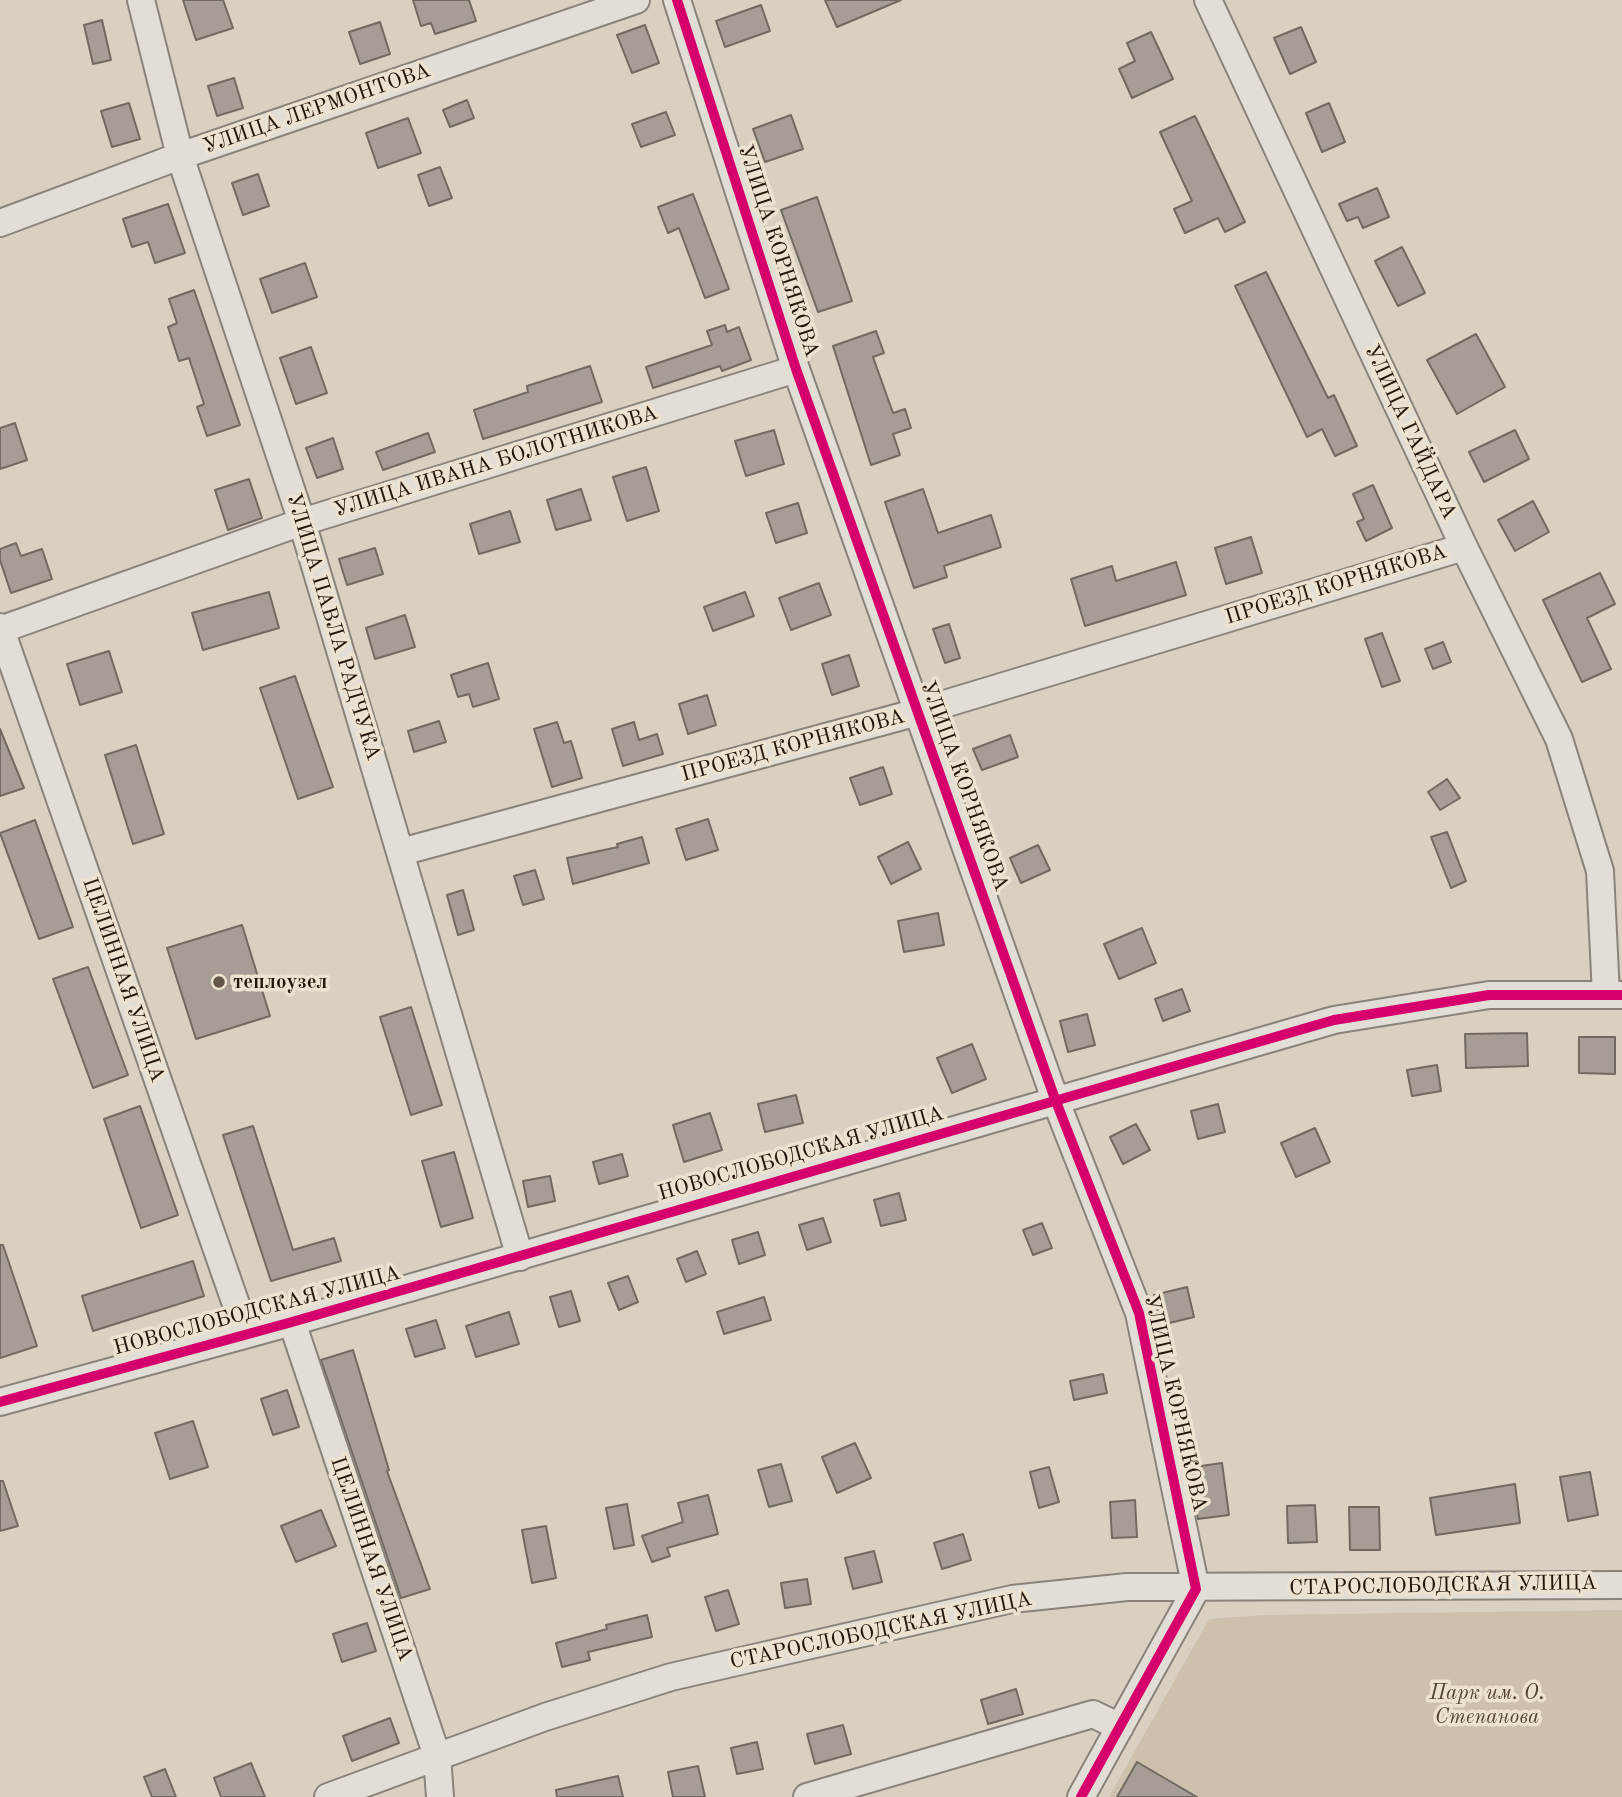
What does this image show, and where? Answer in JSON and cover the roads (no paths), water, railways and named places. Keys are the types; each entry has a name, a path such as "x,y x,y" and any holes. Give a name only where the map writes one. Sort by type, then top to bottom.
{"street":[{"name":"УЛИЦА ПАВЛА РАДЧУКА","path":"141,0 180,156 302,522 520,1257"},
{"name":"УЛИЦА ЛЕРМОНТОВА","path":"0,223 180,156 636,0"},
{"name":"УЛИЦА КОРНЯКОВА","path":"677,0 796,369 1055,1099 1139,1313 1196,1588"},
{"name":"УЛИЦА ГАЙДАРА","path":"1208,0 1464,547 1559,739 1600,871 1614,995"},
{"name":"УЛИЦА ИВАНА БОЛОТНИКОВА","path":"0,629 302,522 796,369"},
{"name":"ПРОЕЗД КОРНЯКОВА","path":"401,852 918,712 1464,547"},
{"name":"ЦЕЛИННАЯ УЛИЦА","path":"0,629 246,1333"},
{"name":"НОВОСЛОБОДСКАЯ УЛИЦА","path":"0,1402 520,1257 1055,1099 1334,1020 1489,995 1614,995"},
{"name":"ЦЕЛИННАЯ УЛИЦА","path":"292,1322 437,1756 440,1797"},
{"name":"СТАРОСЛОБОДСКАЯ УЛИЦА","path":"328,1797 545,1717 671,1677 1012,1599 1127,1587 1622,1585"},
{"path":"1081,1797 1196,1588"},
{"path":"807,1797 1093,1714 1120,1727"}],"place":[{"name":"теплоузел","path":"219,982"}],"park label":[{"name":"Парк им. О. Степанова","path":"1487,1705"}]}
